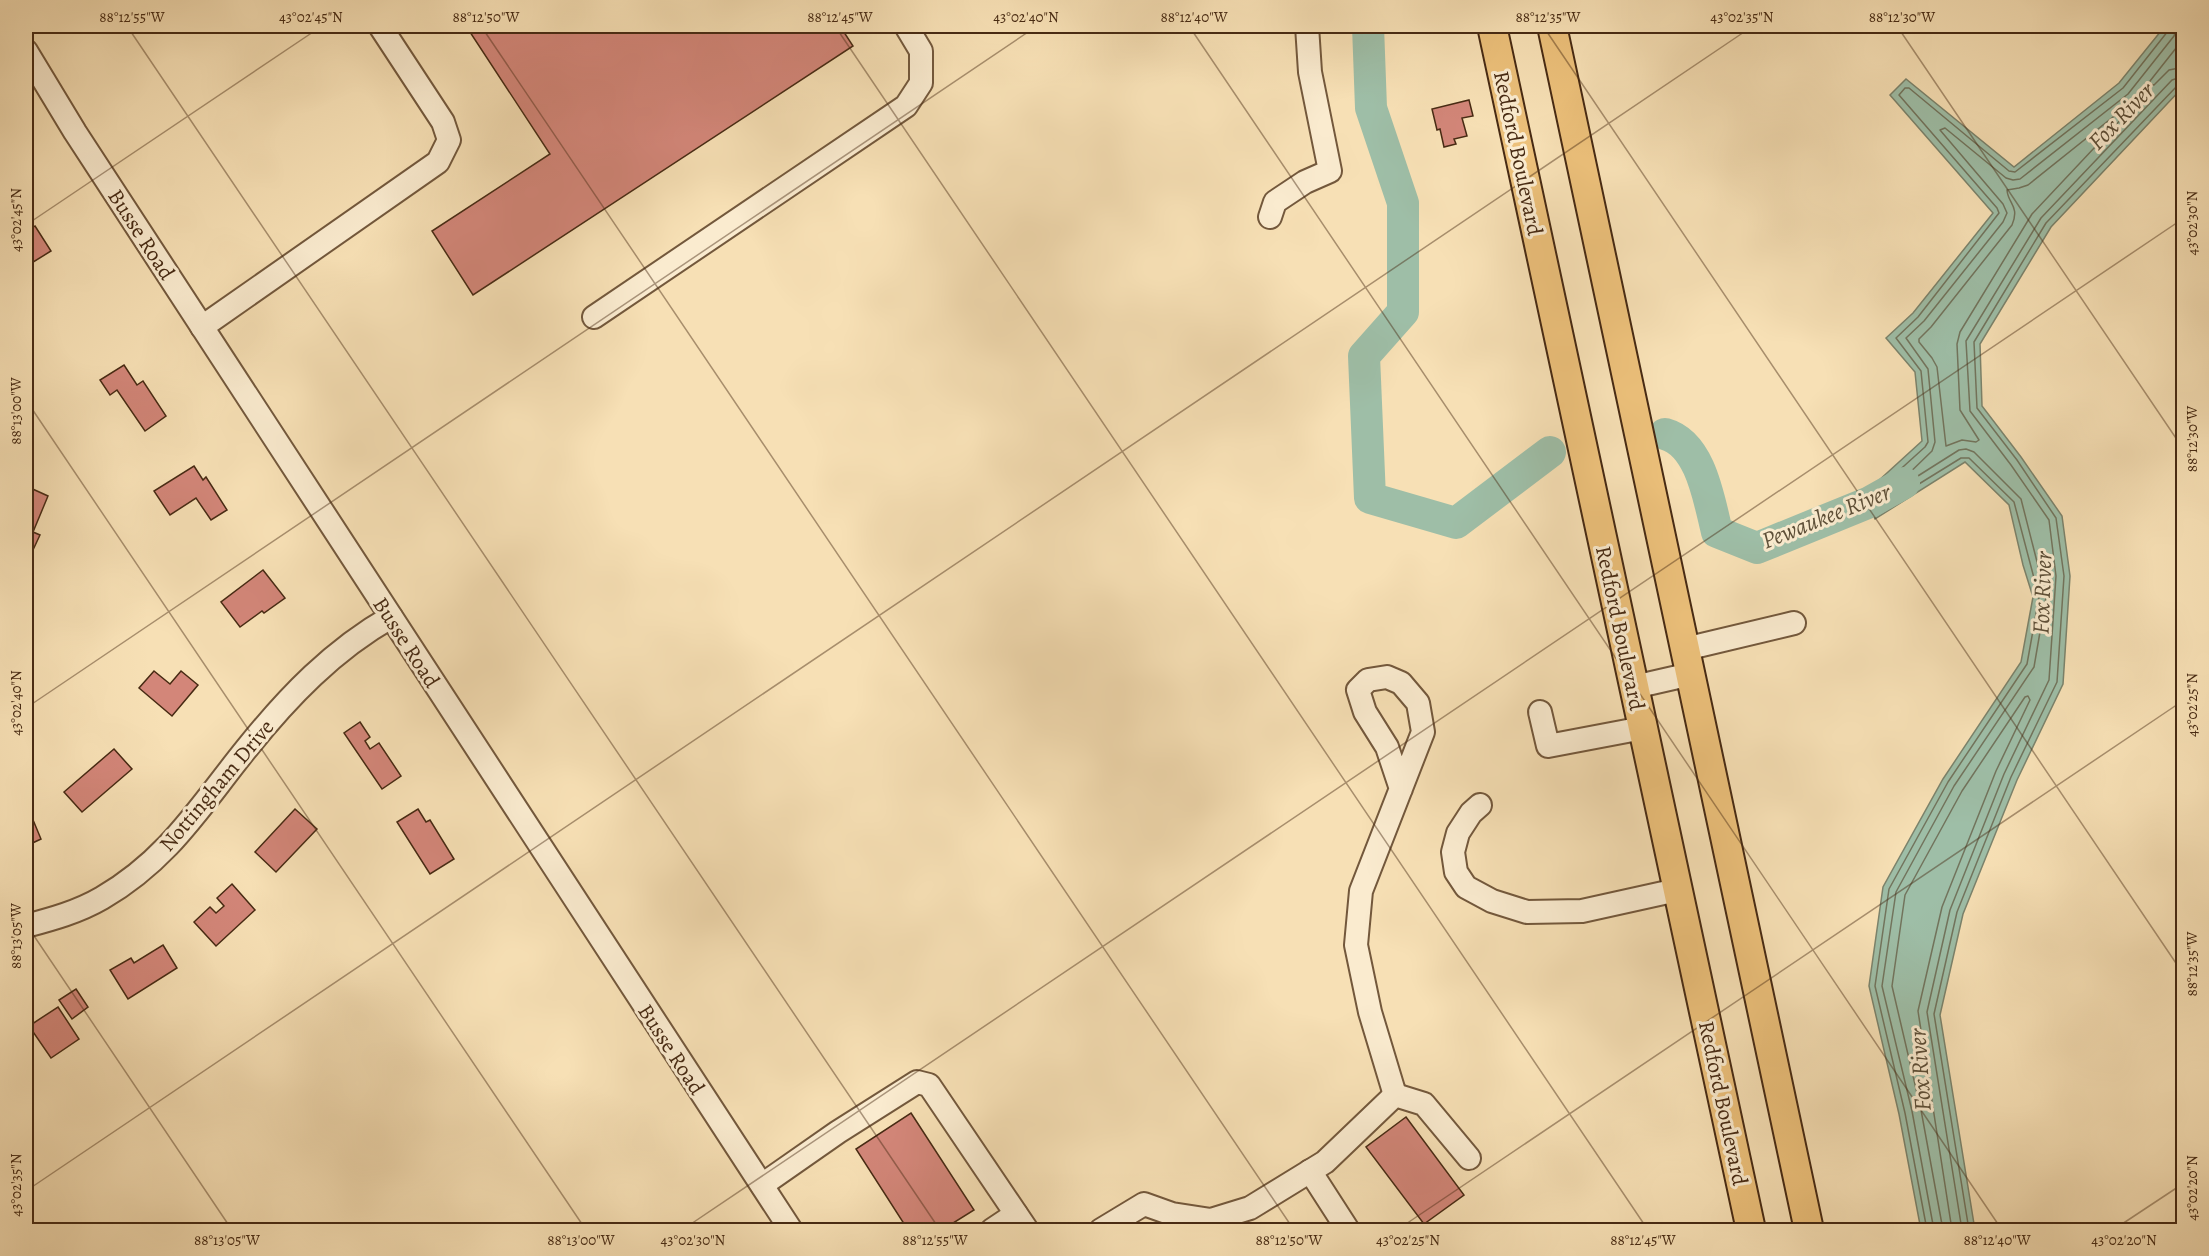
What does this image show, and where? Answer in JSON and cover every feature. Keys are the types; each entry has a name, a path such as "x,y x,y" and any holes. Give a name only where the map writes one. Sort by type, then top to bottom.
{"main road":[{"name":"Redford Boulevard","path":"1492,26 1751,1230"},
{"path":"1552,26 1809,1230"}],"street":[{"path":"202,327 438,162 449,140 443,122 380,26"},
{"path":"594,317 906,106 921,83 921,51 906,26"},
{"path":"1270,217 1275,202 1305,182 1330,171 1310,72 1307,26"},
{"name":"Busse Road","path":"26,51 75,132 791,1230"},
{"name":"Nottingham Drive","path":"26,926 66,916 102,898 136,875 174,841 302,684 352,642 391,617"},
{"path":"1634,687 1688,661 1794,622"},
{"path":"1540,712 1548,746 1643,728"},
{"path":"1395,1095 1370,1012 1356,945 1362,891 1401,789"},
{"path":"1480,806 1471,813 1458,833 1453,852 1456,872 1466,887 1492,900 1527,912 1582,911 1677,890"},
{"path":"762,1185 838,1132 917,1082 929,1085 1021,1222 992,1230"},
{"path":"1395,1095 1424,1104 1469,1158"},
{"path":"1101,1230 1144,1204 1172,1214 1211,1220 1250,1208 1325,1162 1395,1095"},
{"path":"1310,1171 1348,1230"}],"water":[{"name":"Fox River","path":"2165,26 2183,26 2183,87 2051,227 1980,344 1982,406 2062,516 2070,576 2063,684 2017,780 1963,914 1940,1015 1975,1230 1921,1230 1899,1114 1869,986 1883,887 1943,779 2021,662 2033,597 2009,505 1965,462 1875,519 1864,494 1922,441 1915,372 1886,338 1913,313 1993,213 1890,95 1906,79 2014,167 2119,83"}],"building":[{"path":"466,26 840,26 853,46 473,295 432,231 550,154"},
{"path":"1469,100 1473,116 1462,118 1467,136 1454,139 1456,144 1444,147 1432,109"},
{"path":"35,226 51,251 30,264 26,259 26,232"},
{"path":"124,365 137,385 143,381 166,416 145,431 117,390 110,395 100,380"},
{"path":"194,466 203,480 206,477 227,510 211,520 196,498 170,515 154,491"},
{"path":"26,486 48,496 33,532 40,535 32,552 26,549"},
{"path":"263,570 285,598 240,627 221,602"},
{"path":"154,671 170,684 181,671 198,685 172,716 139,688"},
{"path":"360,722 370,737 365,741 370,749 379,743 401,776 382,789 344,733"},
{"path":"114,749 132,769 82,812 64,792"},
{"path":"26,803 41,839 26,846"},
{"path":"295,809 317,829 276,872 255,852"},
{"path":"418,809 426,822 430,820 454,859 430,874 397,822"},
{"path":"232,884 255,910 216,946 194,922 210,907 216,913 224,906 217,898"},
{"path":"163,945 177,968 128,999 110,970 131,958 134,963"},
{"path":"76,989 88,1007 72,1019 59,1000"},
{"path":"58,1007 79,1039 51,1058 29,1026"},
{"path":"911,1113 974,1210 942,1230 908,1230 856,1149"},
{"path":"1406,1117 1464,1195 1424,1224 1366,1147"}],"waterway":[{"name":"Pewaukee River","path":"1368,26 1371,108 1403,203 1403,312 1364,356 1370,498 1456,523 1550,452"},
{"name":"Pewaukee River","path":"1665,434 1677,440 1695,461 1707,490 1717,532 1757,548 1870,502 1904,483"}]}
